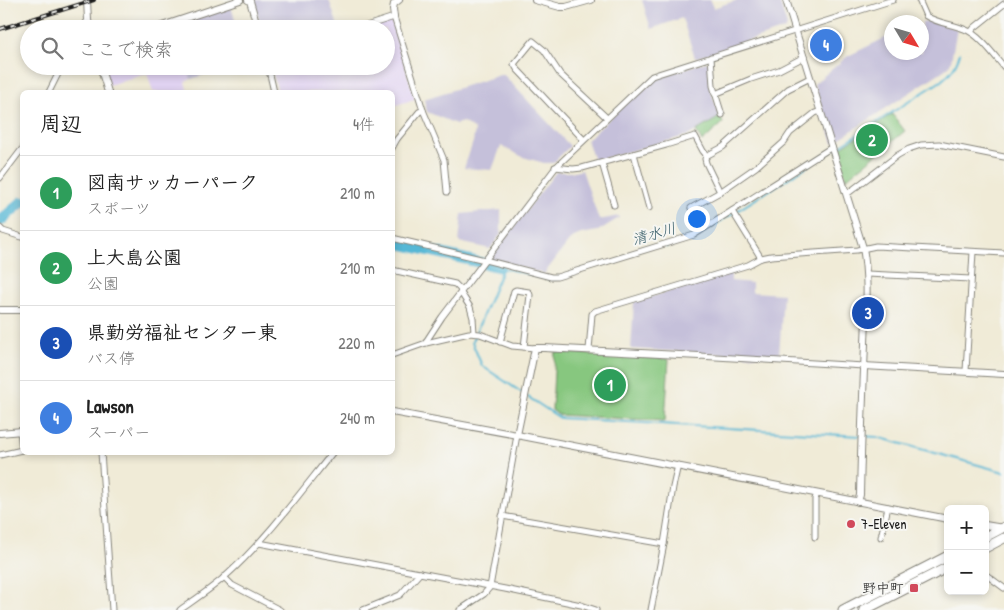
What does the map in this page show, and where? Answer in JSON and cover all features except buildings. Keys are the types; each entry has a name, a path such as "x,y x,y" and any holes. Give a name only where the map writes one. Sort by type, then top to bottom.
{"highway":[{"path":"989,535 1003,528"},
{"path":"989,546 1004,538"},
{"path":"846,610 944,558"},
{"path":"864,610 944,569"}],"street":[{"path":"87,0 88,20"},
{"path":"180,20 240,0"},
{"path":"248,0 250,1 255,20"},
{"path":"399,0 394,4 394,16 423,110 444,160 447,192"},
{"path":"534,0 566,8 591,0"},
{"path":"786,0 863,248 867,274 860,494 858,502"},
{"path":"426,343 432,332 554,167 654,75 893,0"},
{"path":"919,0 924,15 927,18 971,32 991,51 1004,67"},
{"path":"971,32 1004,4"},
{"path":"383,20 394,16"},
{"path":"584,140 514,64 534,41 544,50 560,74 607,118"},
{"path":"711,57 714,94 722,115"},
{"path":"714,94 779,70 804,57"},
{"path":"50,90 58,75"},
{"path":"103,75 107,90"},
{"path":"270,75 274,90"},
{"path":"707,156 723,147 788,88 810,78"},
{"path":"395,144 419,112 423,110"},
{"path":"691,208 720,192 756,166 784,142 790,133 821,110"},
{"path":"554,167 574,169 602,163 695,136 707,156 705,159 720,192"},
{"path":"846,194 898,154 921,145 939,144 1004,156"},
{"path":"395,239 484,262 557,277 694,235 832,148"},
{"path":"0,178 20,152"},
{"path":"634,154 649,208"},
{"path":"602,163 614,205"},
{"path":"732,211 761,258"},
{"path":"2,232 20,236"},
{"path":"589,350 592,314 595,311 751,264 761,258 857,250 876,246 1004,253"},
{"path":"966,371 973,252"},
{"path":"395,271 450,282 458,287 468,302 472,313 474,333"},
{"path":"867,274 971,279"},
{"path":"500,342 514,291 529,292 524,347"},
{"path":"0,310 20,310"},
{"path":"395,353 426,343 474,333 512,346 535,348 1004,374"},
{"path":"460,610 484,594 490,587 517,435 535,348"},
{"path":"395,413 678,465 944,518"},
{"path":"0,433 20,431"},
{"path":"0,455 20,450"},
{"path":"100,455 112,610"},
{"path":"180,610 224,577 259,543 331,455"},
{"path":"651,610 678,465"},
{"path":"815,537 815,499 817,494"},
{"path":"881,537 888,508"},
{"path":"502,516 664,544"},
{"path":"989,526 1003,528"},
{"path":"259,543 420,573 596,610"},
{"path":"363,610 400,595 420,573"},
{"path":"224,577 232,585 280,610"},
{"path":"989,577 1004,588"}],"shaded area":[{"path":"253,0 329,0 336,20 259,20"},
{"path":"642,0 710,0 713,8 738,0 779,0 787,26 785,29 695,58 682,18 651,29"},
{"path":"231,7 235,20 192,20"},
{"path":"929,21 957,29 949,66 833,143 814,84 848,56 884,38 884,60 929,60"},
{"path":"395,32 415,99 395,105 395,90 277,90 273,75 395,75"},
{"path":"706,62 709,64 710,89 720,117 689,135 594,161 587,140 652,79"},
{"path":"503,74 570,146 553,163 544,163 523,157 501,146 492,170 464,168 475,130 463,122 456,124 427,112 424,99"},
{"path":"106,75 141,75 109,85"},
{"path":"148,75 190,75 191,79 185,82 187,90 152,90"},
{"path":"190,75 203,75 191,79"},
{"path":"582,170 599,220 619,216 619,218 598,231 574,237 544,274 489,259 556,172"},
{"path":"501,210 501,234 490,249 459,242 462,214"},
{"path":"731,273 731,281 752,283 752,292 783,294 779,357 631,349 634,302"}],"green space":[{"path":"892,114 905,131 846,179 837,150"},
{"path":"720,117 723,123 702,142 696,131"},
{"path":"555,352 669,359 665,421 559,415 552,410"}],"waterway":[{"name":"清水川","path":"835,149 941,81 953,69 960,53"},
{"name":"清水川","path":"665,247 699,235 831,151"},
{"name":"清水川","path":"0,221 20,204"},
{"name":"清水川","path":"395,243 499,267"},
{"path":"524,394 482,366 472,342 501,272 499,267 555,279"},
{"path":"528,397 560,418 877,437 1004,472"}],"railway":[{"path":"29,20 94,0"},
{"path":"0,29 20,23"}],"place":[{"name":"Lawson","path":"826,45"},
{"name":"上大島公園","path":"872,140"},
{"name":"県勤労福祉センター東","path":"868,313"},
{"name":"図南サッカーパーク","path":"610,385"},
{"name":"7-Eleven","path":"851,524"},
{"name":"野中町","path":"914,588"}]}
